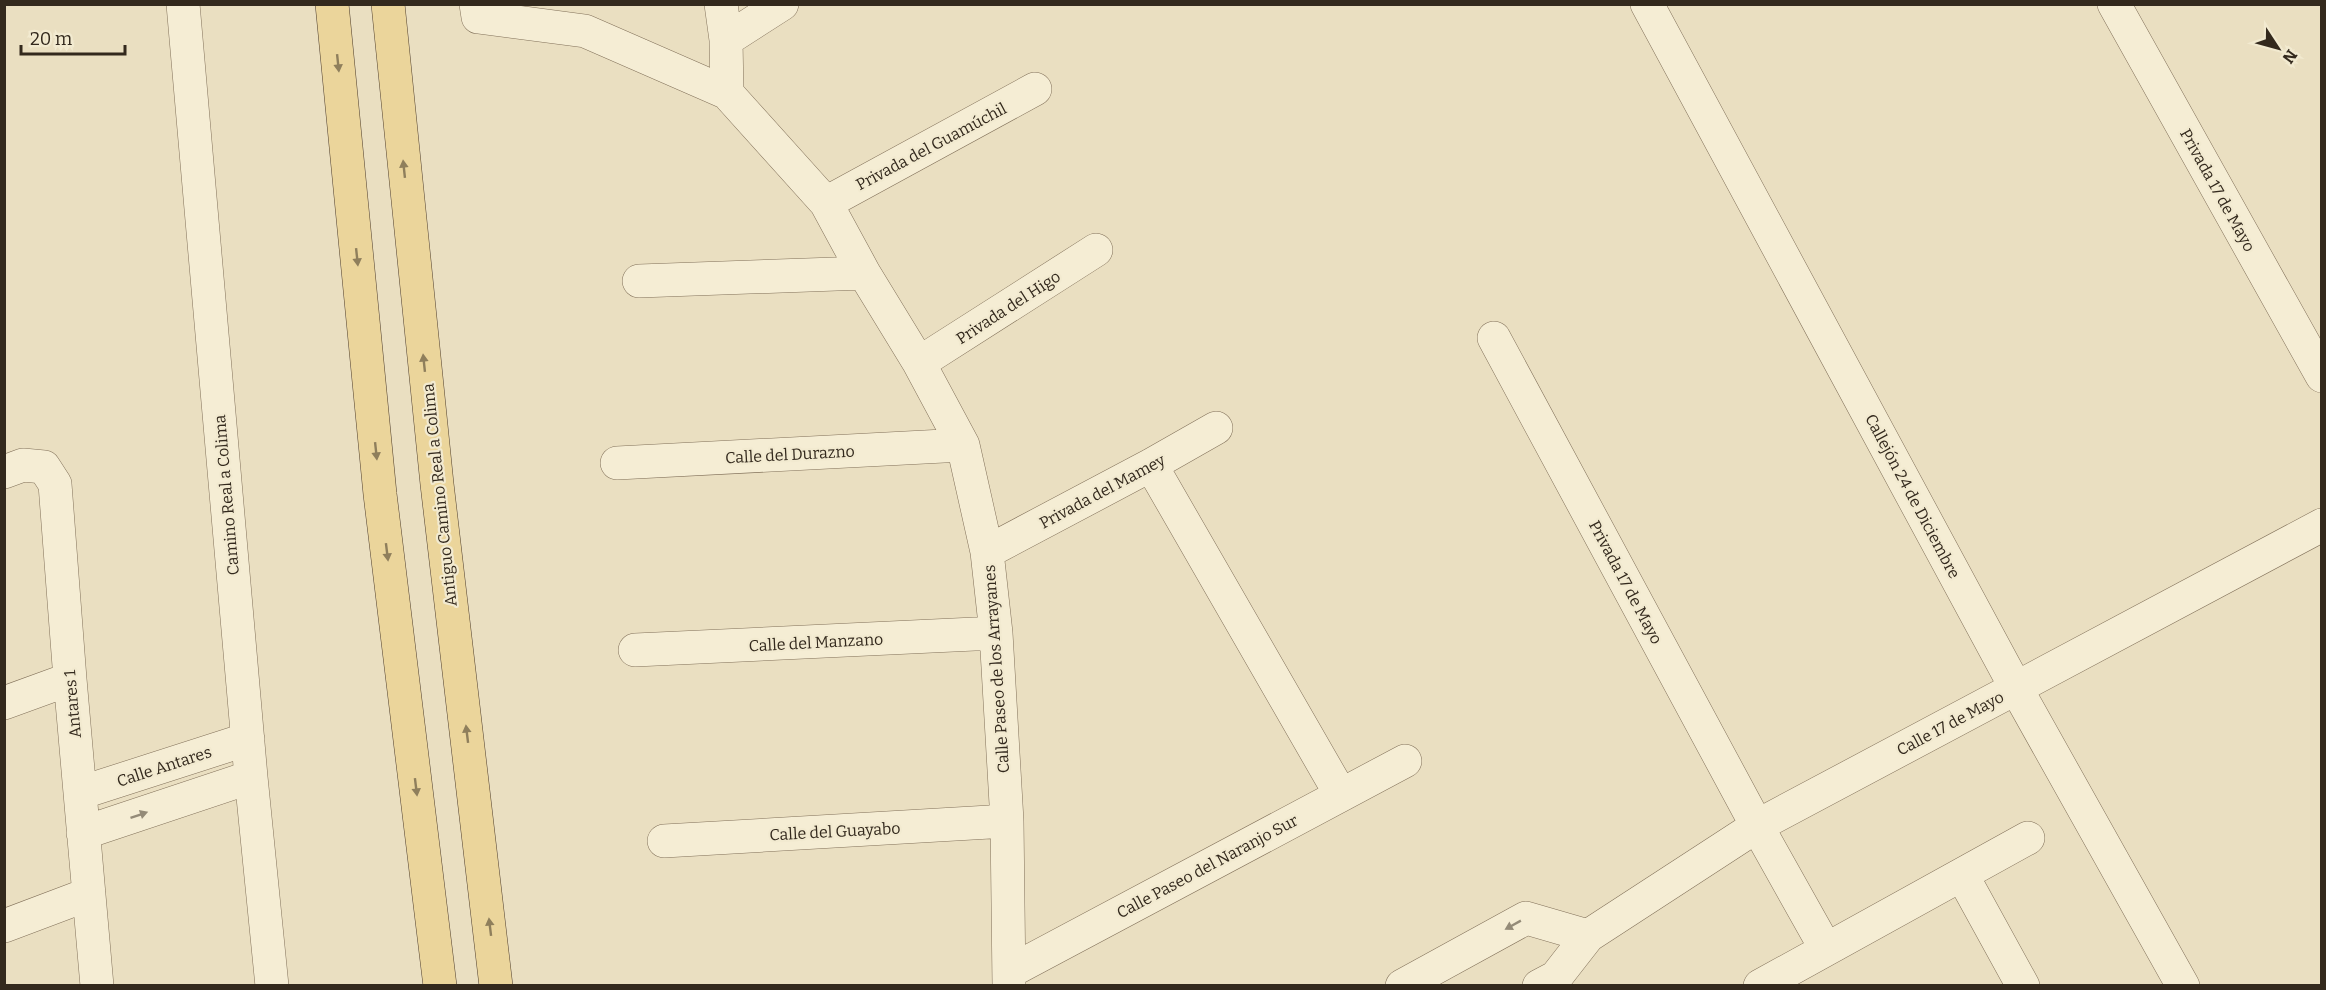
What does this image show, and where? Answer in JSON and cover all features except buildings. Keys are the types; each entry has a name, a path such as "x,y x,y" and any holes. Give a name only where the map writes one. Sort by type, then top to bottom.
{"main road":[{"path":"332,4 380,494 440,986"},
{"name":"Antiguo Camino Real a Colima","path":"388,4 437,484 496,986"}],"street":[{"name":"Camino Real a Colima","path":"183,4 250,777 272,986"},
{"path":"476,4 478,17 585,31 727,93 726,40 721,4"},
{"path":"726,40 782,4"},
{"name":"Callejón 24 de Diciembre","path":"1647,4 2016,688 2183,986"},
{"name":"Privada 17 de Mayo","path":"2115,4 2322,376"},
{"name":"Privada del Guamúchil","path":"826,203 1035,89"},
{"name":"Calle Paseo de los Arrayanes","path":"727,93 826,203 864,273 919,363 963,445 987,552 996,633 1007,821 1009,979"},
{"name":"Privada del Higo","path":"919,363 1096,250"},
{"path":"639,280 864,273"},
{"name":"Privada 17 de Mayo","path":"1494,338 1757,826 1826,949"},
{"name":"Privada del Mamey","path":"987,552 1216,428"},
{"name":"Calle del Durazno","path":"617,463 963,445"},
{"name":"Antares 1","path":"4,472 23,465 44,467 55,484 97,986"},
{"path":"1151,465 1341,795"},
{"name":"Calle 17 de Mayo","path":"1539,986 1556,976 1588,936 1757,826 2322,525"},
{"name":"Calle del Manzano","path":"635,651 996,633"},
{"path":"4,703 70,679"},
{"name":"Calle Antares","path":"80,793 248,739"},
{"name":"Calle Paseo del Naranjo Sur","path":"1009,979 1405,761"},
{"path":"83,833 250,777"},
{"name":"Calle del Guayabo","path":"664,842 1007,821"},
{"path":"1767,984 2028,838"},
{"path":"1962,875 2023,986"},
{"path":"4,926 89,894"},
{"path":"1402,986 1526,918 1588,936"}]}
